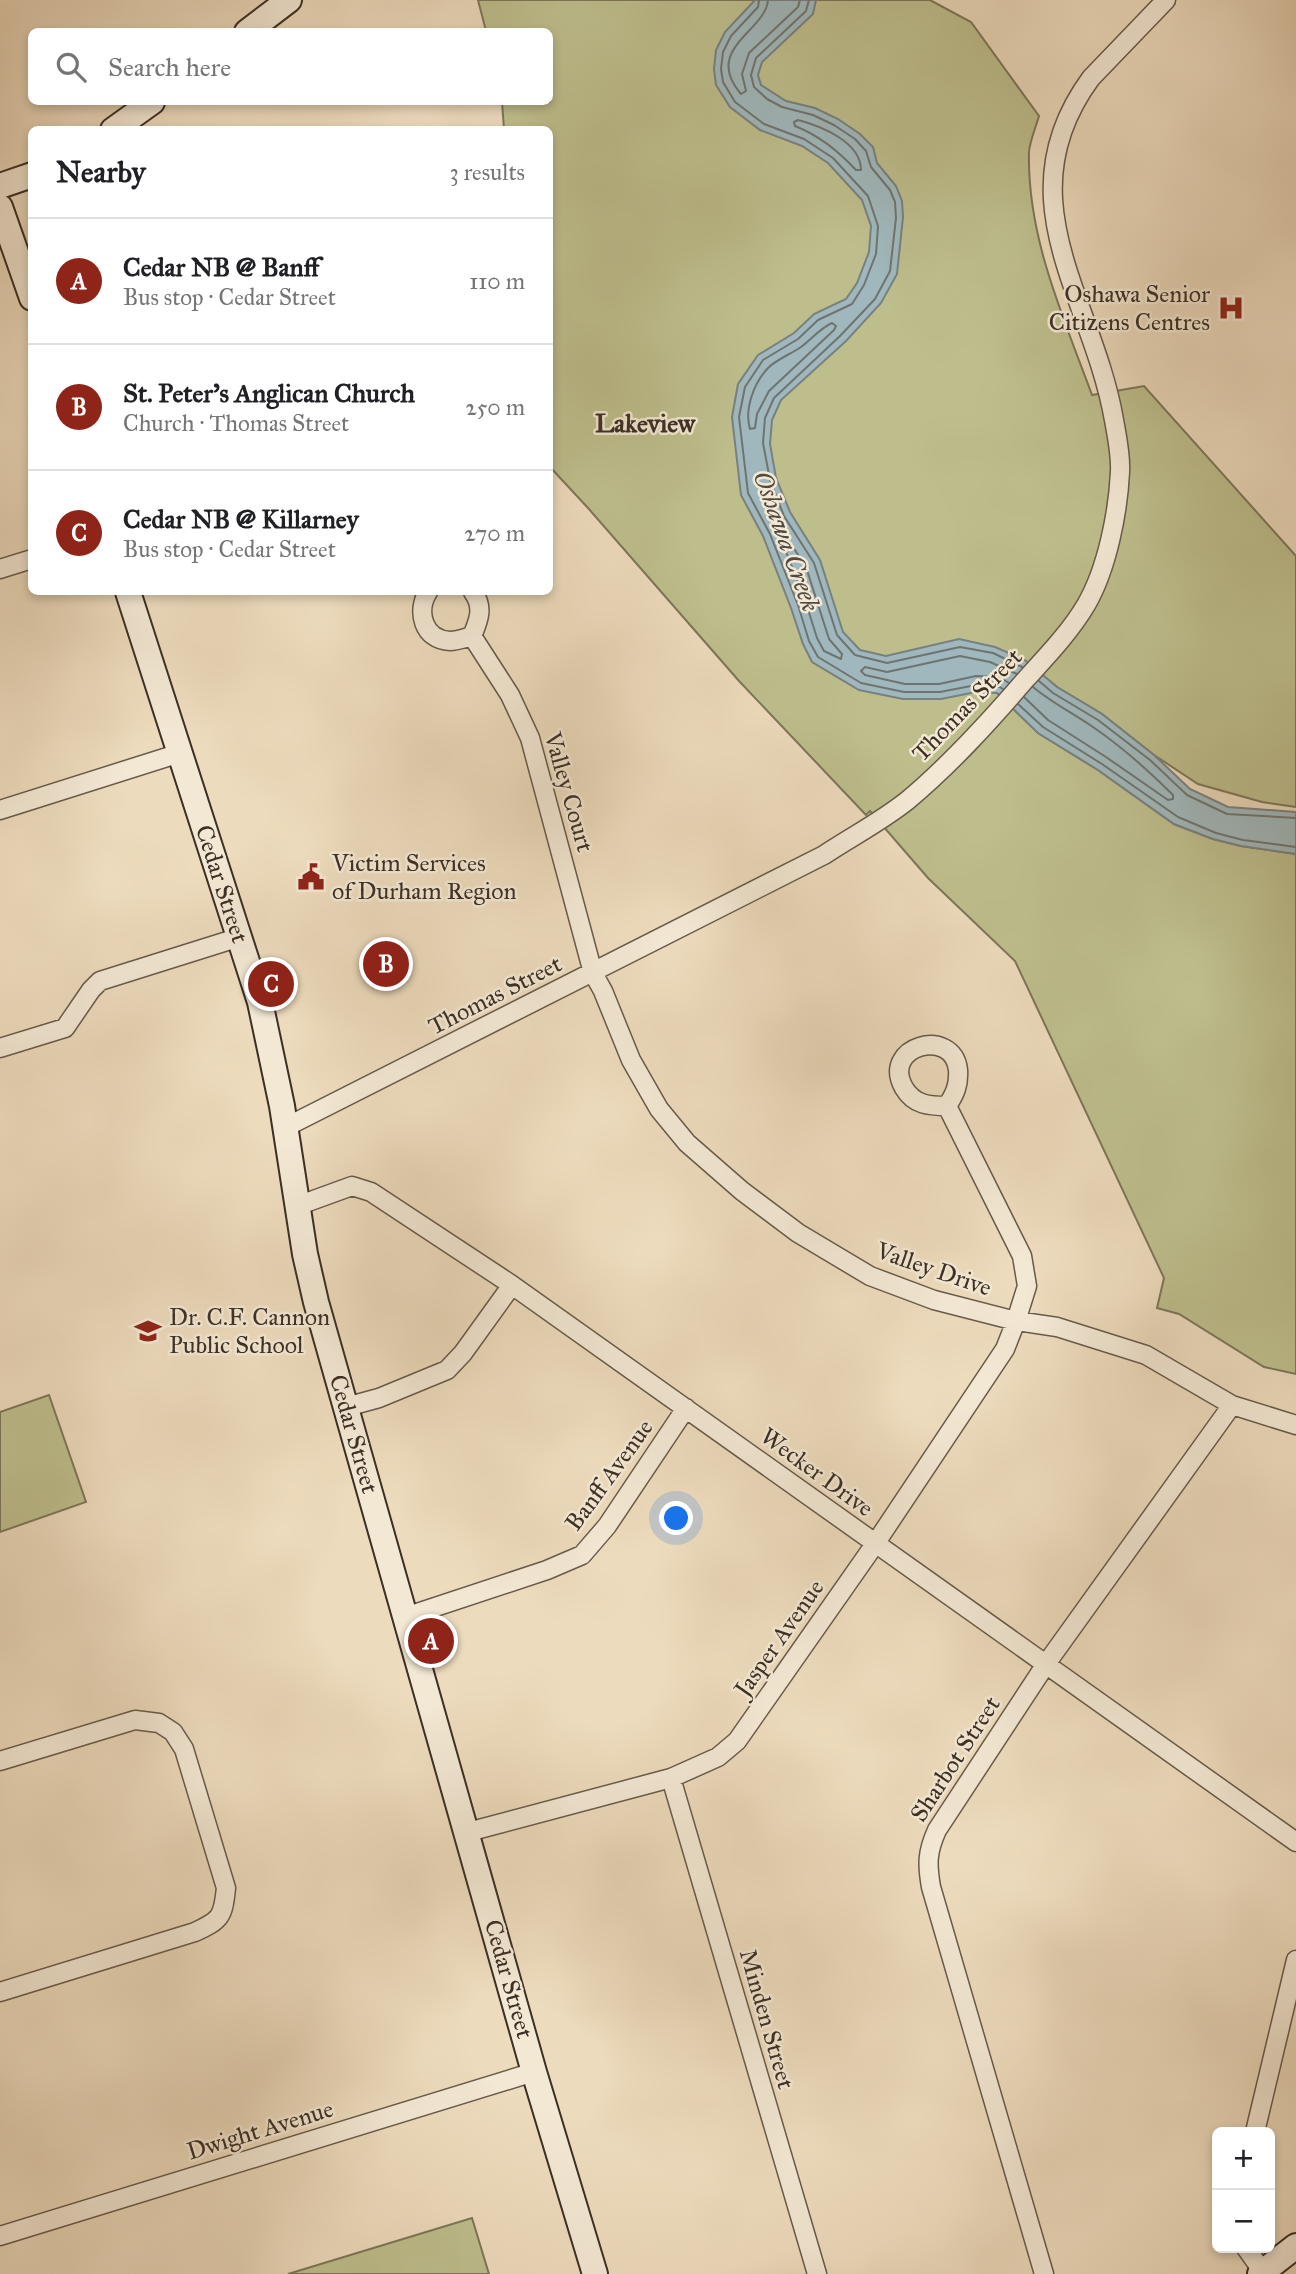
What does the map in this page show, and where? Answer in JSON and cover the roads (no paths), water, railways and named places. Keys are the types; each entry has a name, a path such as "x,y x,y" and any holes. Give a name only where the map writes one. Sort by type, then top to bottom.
{"street":[{"path":"252,28 289,0"},
{"name":"Thomas Street","path":"286,1127 824,855 906,801 979,733 1057,644 1086,604 1102,566 1112,529 1120,471 1110,392 1071,284 1058,237 1053,206 1053,173 1059,139 1082,91 1091,78 1166,0"},
{"path":"119,126 148,105"},
{"path":"0,186 28,176"},
{"path":"0,207 28,287"},
{"path":"0,569 28,560"},
{"name":"Cedar Street","path":"129,595 240,937 269,1039 286,1127 305,1254 316,1302 534,2072 595,2274"},
{"path":"426,595 422,601 423,624 439,639 450,641 472,636 480,615 480,604 475,595"},
{"name":"Valley Court","path":"472,636 510,695 530,738 593,972"},
{"path":"0,810 180,753"},
{"path":"0,1048 65,1028 100,981 240,937"},
{"name":"Valley Drive","path":"593,972 631,1060 659,1109 687,1143 742,1191 798,1233 870,1276 934,1300 1016,1321 1057,1328 1146,1354 1232,1405 1296,1425"},
{"name":"Jasper Avenue","path":"468,1832 671,1778 718,1757 737,1741 875,1544 1005,1349 1027,1286 1022,1256 947,1106"},
{"name":"Wecker Drive","path":"297,1206 352,1186 371,1192 512,1285 1296,1842"},
{"path":"346,1407 379,1398 447,1370 463,1353 512,1285"},
{"name":"Sharbot Street","path":"1044,2274 939,1913 927,1867 929,1847 937,1830 1046,1664 1232,1405"},
{"name":"Banff Avenue","path":"405,1617 547,1570 582,1555 607,1526 687,1408"},
{"path":"0,1761 135,1720 159,1723 173,1731 184,1749 226,1888 223,1912 212,1924 195,1932 0,1992"},
{"name":"Minden Street","path":"671,1778 817,2274"},
{"path":"1256,2127 1296,1960"},
{"name":"Dwight Avenue","path":"0,2236 534,2072"},
{"path":"1249,2253 1261,2273 1296,2246"}],"water":[{"name":"Oshawa Creek","path":"755,0 816,0 813,14 762,62 758,75 761,85 786,101 815,108 838,119 860,134 873,147 877,163 896,186 902,201 897,274 881,303 846,341 781,400 772,420 770,444 776,478 790,512 820,560 843,632 860,650 886,656 959,639 995,647 1025,660 1057,687 1102,714 1154,755 1190,789 1228,807 1296,812 1296,854 1241,846 1174,824 1098,770 1038,733 997,693 976,692 941,699 903,699 859,690 812,662 763,536 741,495 732,417 738,384 758,355 794,333 814,314 846,299 857,283 869,252 871,226 862,200 828,163 802,146 760,130 730,107 716,85 716,50 725,32"}],"place":[{"name":"Oshawa Senior Citizens Centres","path":"1231,308"},
{"name":"Victim Services of Durham Region","path":"311,877"},
{"name":"St. Peter's Anglican Church","path":"386,964"},
{"name":"Cedar NB @ Killarney","path":"271,984"},
{"name":"Dr. C.F. Cannon Public School","path":"148,1331"},
{"name":"Cedar NB @ Banff","path":"431,1641"}],"district":[{"name":"Lakeview","path":"645,423"}]}
